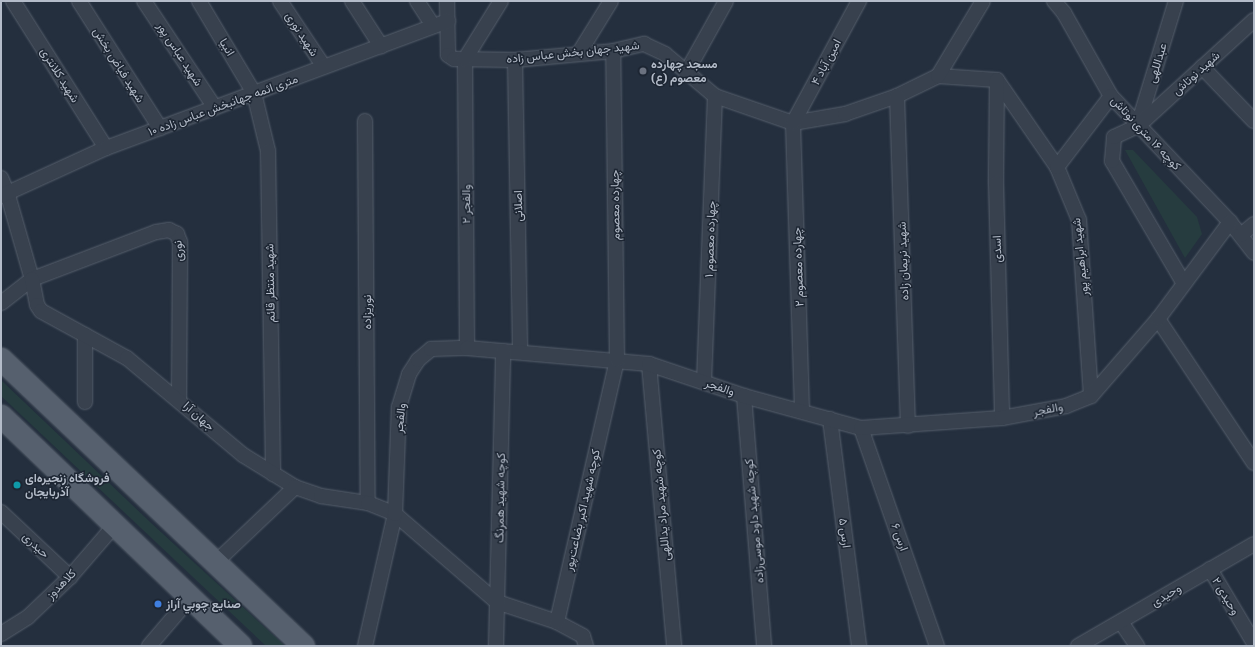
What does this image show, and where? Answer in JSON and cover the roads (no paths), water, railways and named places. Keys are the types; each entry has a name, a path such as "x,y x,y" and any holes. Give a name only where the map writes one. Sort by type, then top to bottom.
{"main road":[{"path":"1,359 303,646"},
{"path":"1,416 114,526 241,646"}],"street":[{"name":"شهید کلانتری","path":"13,1 106,148"},
{"name":"شهید فیاض بخش","path":"79,1 160,128"},
{"name":"شهید عباس پور","path":"144,1 215,108"},
{"name":"انبیا","path":"199,1 254,93"},
{"name":"شهید نوری","path":"280,1 324,67"},
{"path":"352,1 381,46"},
{"path":"417,1 433,26"},
{"name":"شهید جهان بخش عباس زاده","path":"447,1 448,56 465,59 515,60 613,51 644,44 655,47 715,96 793,123 845,114 897,96 938,76"},
{"path":"465,59 500,1"},
{"path":"579,54 611,1"},
{"path":"686,73 726,1"},
{"name":"۴ امین آباد","path":"793,123 859,1"},
{"path":"983,1 938,76 997,80"},
{"name":"کوچه ۱۶ متری نوتاش","path":"1054,1 1066,7 1111,96 1230,222 1254,253"},
{"name":"عبداللهی","path":"1138,126 1176,1"},
{"name":"شهید نوتاش","path":"1183,282 1112,161 1114,137 1138,126 1254,20"},
{"name":"۱۰ متری ائمه جهانبخش عباس زاده","path":"4,194 106,148 448,21"},
{"name":"چهارده معصوم","path":"613,51 617,360"},
{"name":"والفجر ۲","path":"465,59 467,348"},
{"name":"اصلانی","path":"515,60 520,352"},
{"path":"1202,67 1254,121"},
{"name":"شهید ابراهیم پور","path":"997,80 1057,167 1079,220 1091,396"},
{"name":"اسدی","path":"997,80 996,183 1002,418"},
{"name":"شهید منتظر قائم","path":"254,93 268,151 273,474"},
{"name":"چهارده معصوم ۱","path":"704,382 715,96"},
{"name":"شهید نریمان زاده","path":"897,96 908,426"},
{"path":"1057,167 1111,96"},
{"name":"نوریزاده","path":"365,121 368,503"},
{"name":"چهارده معصوم ۲","path":"793,123 802,410"},
{"name":"جهان آرا","path":"1,178 4,194 32,279 37,305 41,311 127,358 179,398 243,455 295,487 321,496 368,503 395,514 498,602"},
{"name":"والفجر","path":"366,646 395,514 399,407 409,374 418,360 431,349 467,348 649,364 744,396 802,410 861,428 908,426 1002,418 1066,406 1091,396 1158,319 1183,282 1230,222"},
{"path":"1241,235 1254,224"},
{"name":"نوری","path":"32,279 156,232 169,230 177,234 180,242 179,398"},
{"path":"1,303 32,279"},
{"path":"1158,319 1254,463"},
{"path":"85,335 85,402"},
{"name":"کوچه شهید همرنگ","path":"496,646 503,351"},
{"name":"کوچه شهید اکبر بضاعت‌پور","path":"557,622 617,360"},
{"name":"کوچه شهید مراد یداللهی","path":"649,364 674,646"},
{"name":"کوچه شهید داود موسی‌زاده","path":"744,396 764,646"},
{"name":"ارس ۵","path":"830,419 859,646"},
{"name":"ارس ۶","path":"861,428 937,646"},
{"path":"216,562 295,487"},
{"name":"حیدری","path":"1,512 70,577"},
{"name":"کلاهدوز","path":"1,634 28,617 70,577 114,526"},
{"name":"وحیدی","path":"1078,646 1254,544"},
{"name":"وحیدی ۲","path":"1210,569 1254,643"},
{"path":"149,646 190,598"},
{"path":"498,602 557,622 583,636 586,646"},
{"path":"1121,622 1137,646"}],"place":[{"name":"مسجد چهارده معصوم (ع)","path":"643,71"},
{"name":"فروشگاه زنجیره‌ای آذربایجان","path":"17,485"},
{"name":"صنايع چوبي آراز","path":"158,604"}]}
